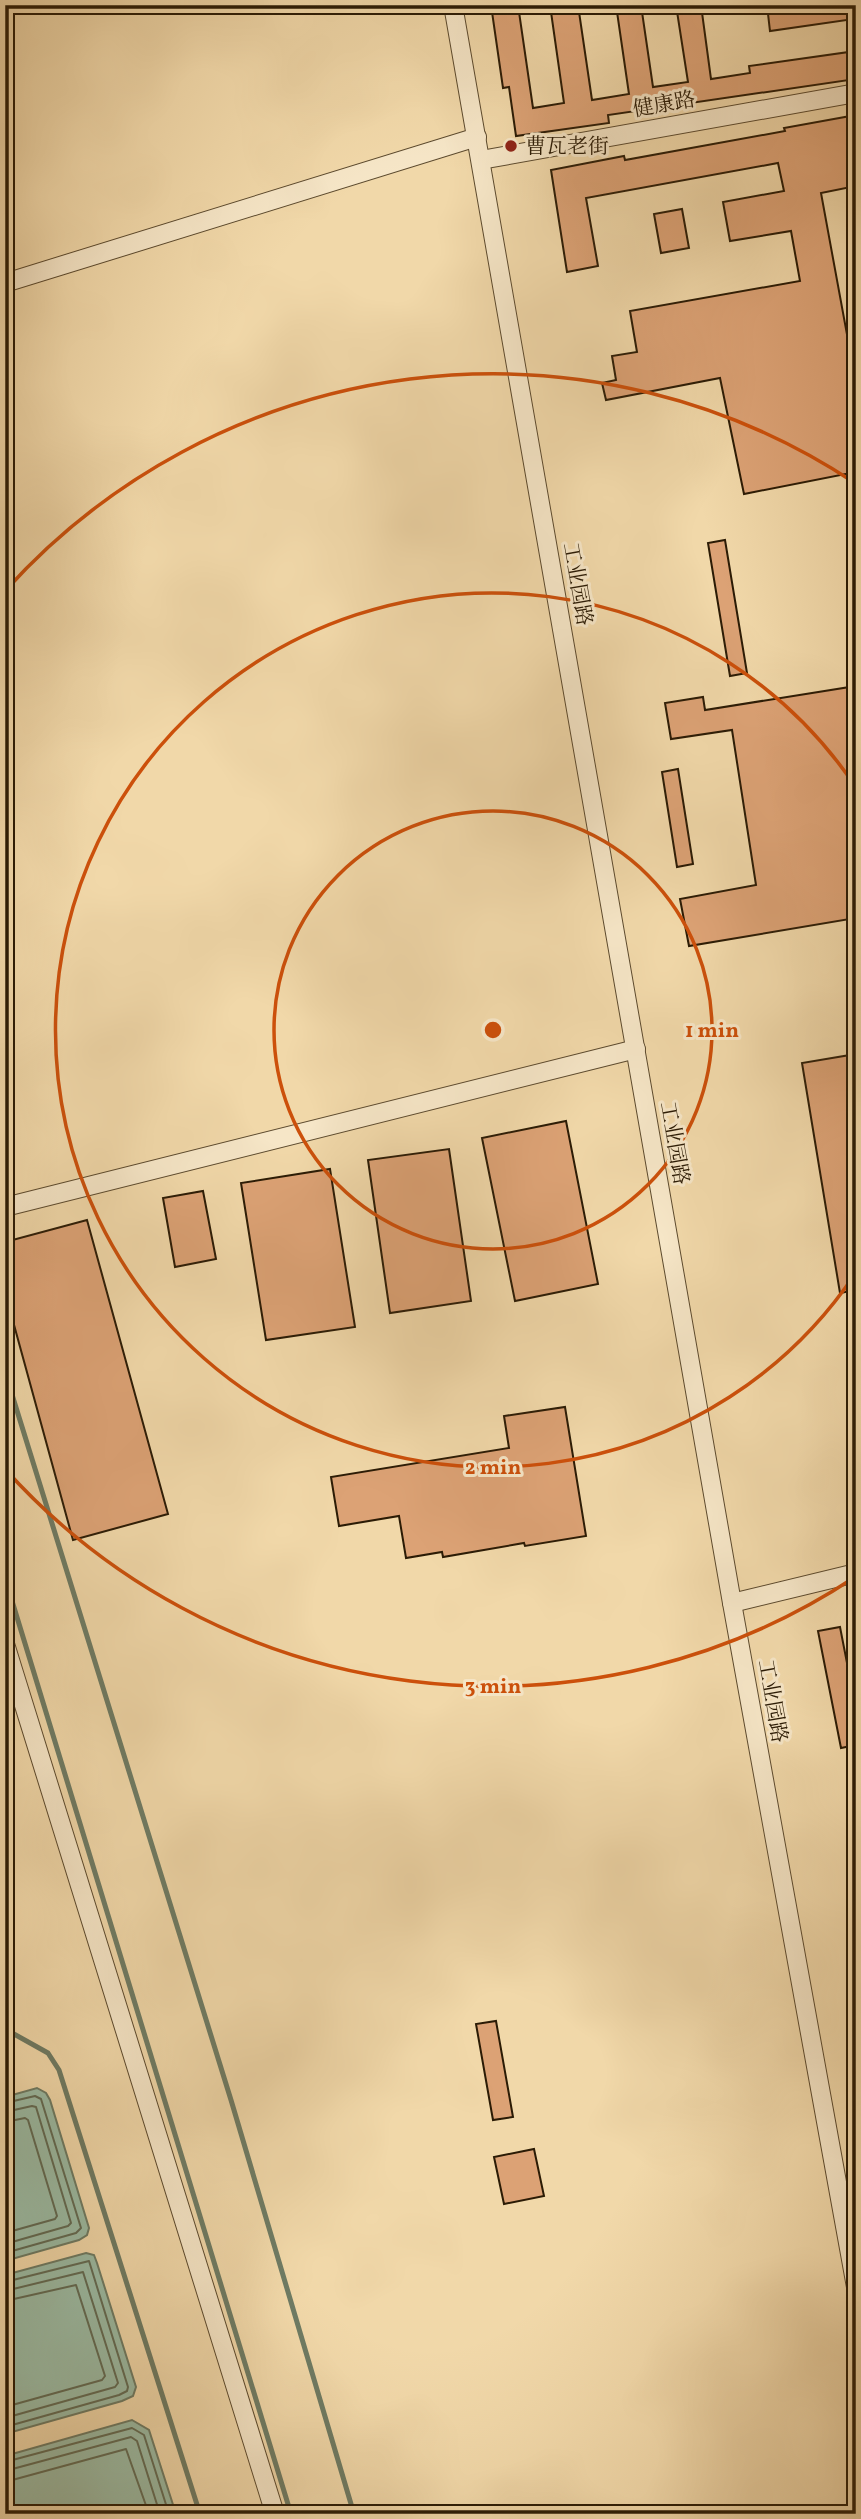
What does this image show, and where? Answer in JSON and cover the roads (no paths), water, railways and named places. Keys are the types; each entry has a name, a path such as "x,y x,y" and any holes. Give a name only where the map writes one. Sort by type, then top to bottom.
{"street":[{"name":"工业园路","path":"453,5 732,1603 856,2287"},
{"name":"健康路","path":"481,160 856,93"},
{"path":"5,283 477,136"},
{"path":"5,1207 636,1049"},
{"path":"732,1603 856,1573"},
{"path":"5,1644 275,2514"}],"water":[{"path":"37,2088 46,2093 50,2100 89,2228 87,2235 79,2240 5,2261 5,2097"},
{"path":"86,2253 94,2255 97,2263 136,2387 133,2396 5,2434 5,2275"},
{"path":"132,2420 149,2430 176,2514 5,2514 5,2456"}],"waterway":[{"path":"5,1372 231,2100 354,2514"},
{"path":"5,1578 291,2514"},
{"path":"5,2029 48,2053 59,2070 200,2514"}],"place":[{"name":"曹瓦老街","path":"511,146"}]}
